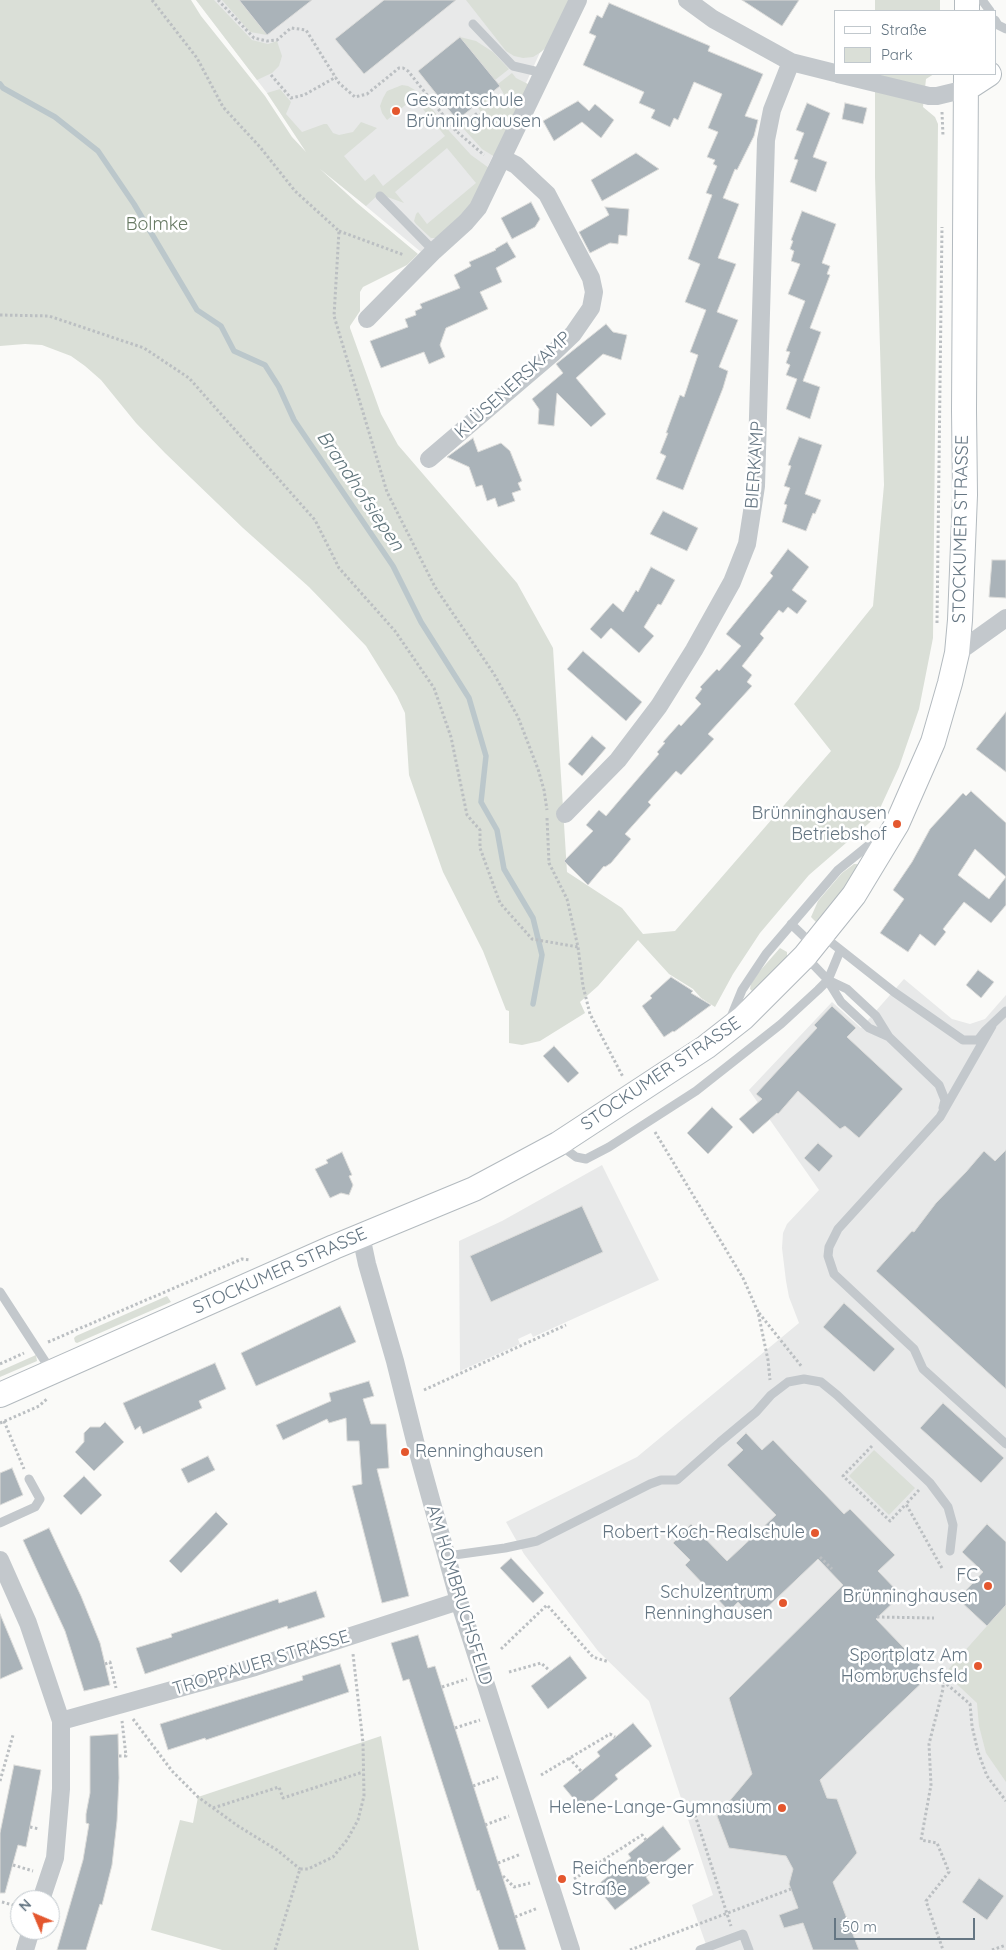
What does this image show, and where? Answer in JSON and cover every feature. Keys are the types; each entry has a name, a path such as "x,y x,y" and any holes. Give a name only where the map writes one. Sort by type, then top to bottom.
{"main road":[{"path":"966,81 986,75"},
{"name":"STOCKUMER STRASSE","path":"0,1395 361,1236 474,1189 558,1144 727,1032 759,1004 814,946 854,895 904,810 933,742 956,653 960,620 966,495 964,410 966,81"}],"street":[{"path":"367,319 478,208 578,0"},
{"path":"686,0 713,19 791,62 834,73"},
{"name":"BIERKAMP","path":"565,814 618,760 659,706 732,582 746,544 756,486 766,140 772,110 791,62"},
{"path":"844,75 929,96 942,95 966,81"},
{"name":"KLÜSENERSKAMP","path":"429,459 552,354 573,334 591,308 594,292 591,278 547,194 516,165 500,162"},
{"path":"956,653 1006,618"},
{"name":"AM HOMBRUCHSFELD","path":"361,1236 421,1466 459,1601 571,1950"},
{"path":"0,1560 28,1623 61,1721 61,1789 55,1858 44,1890"},
{"name":"TROPPAUER STRASSE","path":"61,1721 124,1711 255,1666 459,1601"}],"lane":[{"path":"996,22 998,25 1006,29"},
{"path":"473,24 513,66 543,73"},
{"path":"380,196 434,251"},
{"path":"727,1032 730,1016 742,990 766,954 838,870 884,833 904,810"},
{"path":"791,924 814,946 828,980 841,1002 869,1028 889,1037"},
{"path":"814,946 840,951 924,1014 963,1040 978,1040 1006,1011"},
{"name":"STOCKUMER STRASSE","path":"558,1144 576,1157 586,1159 609,1148 696,1092 782,1024 828,980 840,951"},
{"path":"828,980 847,989 876,1016 889,1037 939,1085 945,1100 940,1118"},
{"path":"992,1026 940,1118 838,1228 829,1247 828,1256 834,1274 914,1349 924,1369 1006,1444"},
{"path":"0,1292 52,1372"},
{"path":"447,1556 538,1542 650,1484 661,1480 677,1480 756,1412 771,1395 788,1382 804,1379 821,1382 837,1395 930,1483 948,1507 953,1525 950,1551"},
{"path":"0,1523 35,1507 40,1499 29,1479"},
{"path":"700,1950 743,1934 749,1950"}],"path":[{"path":"152,0 197,58 223,107 260,147 294,191 339,231 414,259 422,265"},
{"path":"218,0 254,38 267,41 277,40 291,28 306,30 339,83 354,97 366,94 398,68 403,68 408,71 456,130 500,162"},
{"path":"270,75 291,98 304,95 336,77"},
{"path":"942,95 943,141"},
{"path":"456,130 479,112"},
{"path":"936,631 942,225"},
{"path":"339,231 334,316 387,492 435,587 494,674 518,717 544,790 549,863 567,899 590,1014 624,1081"},
{"path":"0,315 49,316 144,348 189,378 315,520 339,568 395,631 434,688 451,737 468,815 480,830 480,848 500,903 532,939 578,947"},
{"path":"649,1122 743,1278 758,1312 768,1360 771,1395"},
{"path":"0,1364 63,1334 242,1259"},
{"path":"758,1312 814,1381"},
{"path":"424,1390 566,1325"},
{"path":"29,1479 2,1422 39,1406"},
{"path":"880,1451 873,1444 843,1476 890,1521 920,1489 914,1483"},
{"path":"906,1504 943,1570"},
{"path":"820,1556 832,1569"},
{"path":"501,1649 547,1605 593,1657 609,1662"},
{"path":"877,1617 934,1618"},
{"path":"124,1711 172,1771 198,1797 238,1826 277,1850 300,1869 308,1869 333,1857 347,1840 358,1820 364,1796 362,1743 353,1654"},
{"path":"105,1664 110,1662 124,1711 126,1756 119,1756"},
{"path":"509,1672 542,1662 550,1671"},
{"path":"943,1675 943,1689 929,1744 930,1784 922,1840 937,1843 949,1872 926,1901 943,1950"},
{"path":"442,1687 467,1679"},
{"path":"943,1681 970,1704 972,1726 978,1752 987,1776 1006,1800"},
{"path":"455,1728 480,1720"},
{"path":"541,1775 610,1734 615,1738"},
{"path":"0,1781 14,1735"},
{"path":"569,1758 581,1771"},
{"path":"213,1808 279,1787 283,1798 363,1772"},
{"path":"473,1786 498,1777"},
{"path":"695,1815 723,1898 726,1914"},
{"path":"485,1825 510,1816"},
{"path":"574,1879 642,1835 646,1840"},
{"path":"498,1863 521,1854"},
{"path":"604,1860 614,1872"},
{"path":"13,1865 38,1873"},
{"path":"275,1950 300,1869"},
{"path":"502,1876 514,1887 530,1883"},
{"path":"630,1950 791,1889"},
{"path":"2,1902 10,1904"},
{"path":"515,1917 538,1908"},
{"path":"993,1950 1006,1944"}],"shaded area":[{"name":"Gesamtschule Brünninghausen","path":"196,0 564,0 472,201 421,252 315,164 267,93"},
{"name":"Schulzentrum Renninghausen","path":"904,979 952,1019 970,1024 985,1019 1006,995 1006,1950 708,1950 692,1905 713,1895 649,1701 598,1651 524,1554 506,1522 637,1457 799,1323 789,1297 786,1281 782,1248 783,1233 787,1224 819,1190 749,1090 832,1002 861,1028"},
{"path":"602,1165 659,1280 533,1337 531,1333 518,1339 520,1344 460,1371 459,1241 502,1221"}],"green space":[{"name":"Bolmke","path":"0,0 191,0 201,16 265,96 292,137 306,152 267,93 280,89 291,102 286,114 302,132 327,124 333,133 339,135 353,132 361,122 377,128 344,156 365,181 374,174 383,186 445,136 414,98 387,120 382,113 380,106 387,91 402,85 408,86 420,93 450,132 471,155 489,168 470,206 437,238 431,238 416,224 414,221 416,214 418,212 427,224 476,183 447,148 395,192 404,203 379,194 366,206 320,169 418,254 407,265 363,287 360,292 360,311 350,328 381,414 398,445 517,583 553,648 567,872 622,908 643,934 675,931 831,751 794,704 873,606 884,485 875,177 875,75 932,75 926,79 923,107 935,117 938,124 933,638 919,709 899,767 876,817 809,875 760,933 733,974 715,1007 701,998 693,989 669,974 638,940 598,986 580,1002 585,1013 540,1041 522,1045 509,1043 509,1011 506,1010 483,951 443,872 409,775 405,713 397,696 366,646 309,587 243,528 165,453 136,423 101,380 85,366 71,356 42,345 0,346"},
{"path":"196,0 214,0 252,40 268,44 277,41 282,56 279,66 272,73 257,80"},
{"path":"222,0 239,0 267,35 250,32"},
{"path":"466,0 570,0 549,45 533,57 523,58 514,56 506,51"},
{"path":"875,0 940,0 940,10 875,10"},
{"path":"460,37 476,41 493,52 509,69 495,80"},
{"path":"512,73 516,78 530,85 495,157 482,149 462,127 481,112 476,105 488,96 494,104 505,96 498,84"},
{"path":"854,864 857,864 859,867 858,872 817,923 811,917 818,901 842,873"},
{"path":"780,948 787,952 787,958 752,991 750,989 751,984 758,973"},
{"path":"167,1296 171,1302 77,1343 75,1342 74,1338 76,1336"},
{"path":"36,1355 37,1361 0,1377 0,1371"},
{"path":"874,1450 915,1488 889,1515 849,1476"},
{"name":"Sportplatz Am Hombruchsfeld","path":"1006,1547 1006,1782 986,1753 979,1726 977,1703 945,1673 987,1626 958,1599"},
{"path":"381,1736 419,1950 222,1950 151,1930 180,1820 193,1823 198,1797"}],"building":[{"path":"239,0 312,0 267,35"},
{"path":"384,0 456,0 364,74 335,39"},
{"path":"742,0 799,0 782,26"},
{"path":"609,3 710,46 708,51 763,74 745,116 758,120 754,136 737,170 735,169 723,198 739,204 718,258 736,264 717,312 738,320 719,367 728,371 723,388 683,490 656,479 666,456 660,453 668,433 666,433 680,395 684,397 698,355 690,352 706,310 685,302 700,264 688,259 712,195 706,193 717,166 713,164 715,160 707,157 718,132 708,128 722,94 694,82 678,120 674,118 670,127 651,118 655,110 639,103 644,92 583,65 596,36 589,33 597,15 602,18"},
{"path":"460,37 500,86 457,120 418,71"},
{"path":"578,101 589,111 595,104 614,120 601,138 582,122 554,141 543,121"},
{"path":"807,103 830,113 813,157 827,162 816,192 790,182 798,160 794,159 804,133 796,130"},
{"path":"845,103 867,108 863,124 842,119"},
{"path":"636,153 659,169 602,201 591,180"},
{"path":"531,202 540,219 535,227 512,239 501,218"},
{"path":"605,207 629,209 627,236 619,235 618,244 610,243 590,253 579,232 609,215"},
{"path":"802,211 836,224 822,263 830,266 827,274 830,275 810,328 821,332 803,381 820,387 810,419 786,409 797,379 786,375 790,365 786,363 790,352 786,351 805,301 788,294 800,264 791,261 794,251 790,249 793,241 791,240"},
{"path":"507,242 516,257 496,268 502,282 480,292 488,309 446,328 440,345 445,357 429,364 424,352 381,368 370,341 408,327 405,319 416,315 415,311 422,308 420,304 460,288 454,275 471,266 469,262 496,250"},
{"path":"606,324 613,332 627,335 621,360 603,354 576,378 606,414 591,427 557,393 554,426 538,424 539,409 532,399 563,373 556,364"},
{"path":"799,437 822,445 805,494 821,500 815,514 813,513 806,531 782,522 787,505 784,504 790,488 784,486 791,466 788,465"},
{"path":"473,438 478,452 501,443 510,451 522,481 518,483 521,490 512,493 515,501 498,507 495,498 487,501 482,485 476,487 469,467 447,457"},
{"path":"663,511 698,528 687,551 650,534"},
{"path":"788,549 809,567 792,590 807,601 797,614 788,607 783,613 779,610 760,634 764,638 742,666 752,675 747,682 752,686 708,734 714,739 681,775 676,771 648,802 651,805 625,834 631,839 611,863 604,866 588,885 564,861 593,831 586,825 599,810 606,816 659,754 657,752 665,743 663,742 701,704 695,698 702,689 700,687 717,669 719,671 741,646 726,634 773,576 770,573"},
{"path":"992,560 1006,560 1006,598 989,597"},
{"path":"651,567 675,580 661,605 658,604 644,627 654,636 639,653 611,628 601,639 590,629 613,603 623,612 636,590 638,592"},
{"path":"583,651 642,702 626,721 567,669"},
{"path":"1006,712 1006,772 976,749"},
{"path":"592,736 606,748 582,776 568,764"},
{"path":"971,791 1006,823 1006,877 1006,905 991,923 964,902 943,929 946,932 935,946 920,934 908,952 880,933 904,899 893,890 912,862 930,829 963,793 966,796","holes":["975,849 1006,877 989,899 958,875"]},
{"path":"978,970 994,982 981,998 966,985"},
{"path":"671,977 693,991 691,993 711,1005 664,1037 642,1006"},
{"path":"832,1006 856,1028 847,1037 903,1089 859,1138 845,1126 840,1129 798,1091 778,1114 753,1134 739,1119 762,1099 756,1094 817,1028 814,1025"},
{"path":"554,1046 579,1073 568,1083 543,1056"},
{"path":"712,1107 733,1127 708,1154 687,1133"},
{"path":"818,1143 833,1156 819,1172 804,1158"},
{"path":"1006,1150 1006,1389 876,1271 912,1231 914,1232 936,1203 984,1151 995,1161"},
{"path":"342,1152 352,1175 349,1176 353,1185 349,1195 341,1193 330,1198 315,1169 328,1163 326,1160"},
{"path":"582,1206 603,1252 491,1302 470,1256"},
{"path":"844,1303 895,1349 874,1372 823,1327"},
{"path":"340,1306 356,1342 256,1386 241,1353"},
{"path":"215,1363 226,1389 199,1401 202,1408 143,1434 140,1426 135,1430 123,1403"},
{"path":"369,1381 374,1396 363,1399 371,1424 386,1424 389,1468 377,1469 409,1596 382,1603 352,1486 362,1484 359,1441 347,1441 346,1418 329,1423 327,1419 283,1440 276,1425 331,1401 329,1393"},
{"path":"943,1403 1004,1458 981,1483 920,1428"},
{"path":"105,1422 124,1442 94,1471 75,1452 84,1442 84,1433 90,1427 100,1427"},
{"path":"746,1433 762,1450 773,1440 844,1514 850,1509 895,1555 878,1571 901,1595 876,1619 930,1675 820,1780 827,1798 837,1799 857,1853 833,1882 859,1950 813,1950 803,1923 784,1928 779,1915 798,1908 789,1884 793,1869 786,1856 729,1848 717,1816 752,1774 729,1698 843,1585 818,1559 755,1619 738,1602 729,1611 685,1565 690,1560 673,1543 691,1524 727,1561 776,1515 727,1465 743,1450 736,1443"},
{"path":"208,1456 215,1470 188,1483 181,1469"},
{"path":"12,1468 23,1495 0,1505 0,1473"},
{"path":"84,1476 102,1495 81,1515 63,1496"},
{"path":"216,1512 228,1524 181,1573 169,1561"},
{"name":"FC Brünninghausen","path":"987,1524 1006,1542 1006,1605 987,1626 958,1599 983,1572 962,1552"},
{"path":"49,1528 81,1596 100,1643 110,1685 84,1691 65,1631 23,1540"},
{"path":"511,1558 544,1593 533,1603 500,1568"},
{"path":"316,1591 325,1617 288,1629 287,1626 145,1674 136,1648 172,1637 171,1634 278,1599 279,1603"},
{"path":"0,1614 23,1669 0,1679"},
{"path":"418,1635 428,1668 435,1666 526,1950 499,1950 479,1890 477,1891 409,1679 403,1681 391,1643"},
{"path":"570,1656 587,1678 548,1709 531,1686"},
{"path":"340,1664 349,1692 206,1740 205,1738 168,1750 160,1724 303,1680 302,1676"},
{"path":"633,1723 652,1746 615,1775 618,1779 582,1809 563,1786 600,1756 597,1752"},
{"path":"118,1734 119,1778 112,1865 102,1905 100,1904 86,1950 57,1950 83,1860 89,1824 86,1823 86,1814 90,1793 90,1736"},
{"path":"14,1765 41,1770 26,1847 18,1845 5,1893 0,1893 0,1833"},
{"path":"663,1826 681,1849 646,1877 650,1883 615,1910 596,1886 631,1858 628,1854"},
{"path":"979,1878 1004,1896 987,1920 962,1902"}],"waterway":[{"name":"Brandhofsiepen","path":"0,84 3,88 55,117 98,151 134,204 197,310 221,326 234,351 265,365 279,387 294,420 393,566 421,622 469,698 486,756 481,802 497,830 504,869 533,918 542,955 533,1004"}],"place":[{"name":"Gesamtschule Brünninghausen","path":"396,111"},
{"name":"Brünninghausen Betriebshof","path":"897,824"},
{"name":"Renninghausen","path":"405,1452"},
{"name":"Robert-Koch-Realschule","path":"815,1533"},
{"name":"FC Brünninghausen","path":"988,1586"},
{"name":"Schulzentrum Renninghausen","path":"783,1603"},
{"name":"Sportplatz Am Hombruchsfeld","path":"978,1666"},
{"name":"Helene-Lange-Gymnasium","path":"782,1808"},
{"name":"Reichenberger Straße","path":"562,1879"}]}
